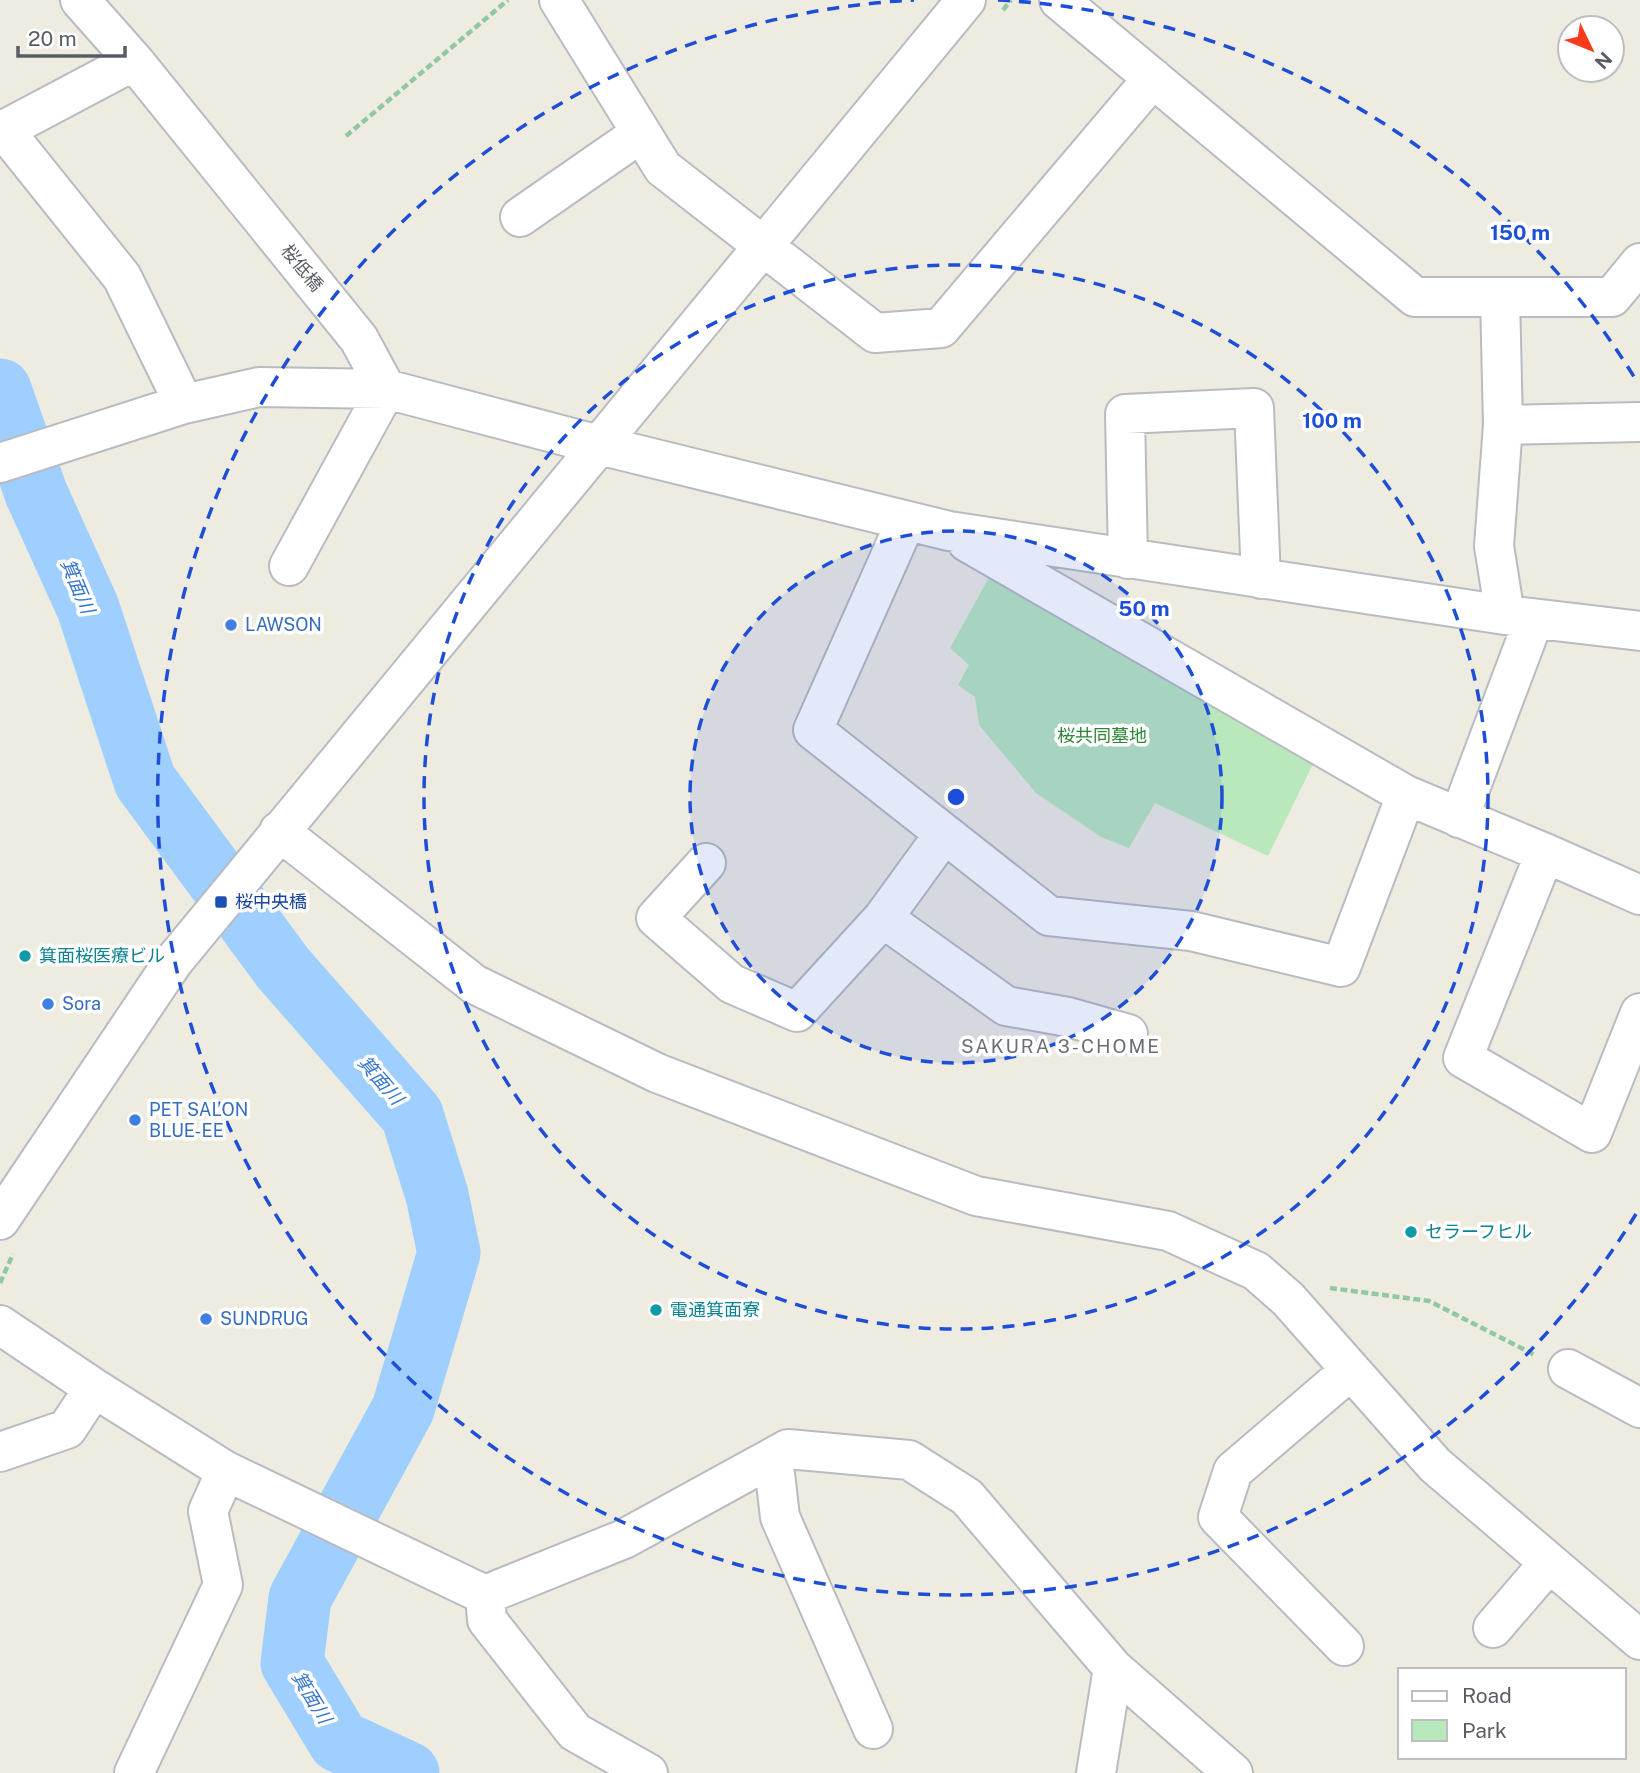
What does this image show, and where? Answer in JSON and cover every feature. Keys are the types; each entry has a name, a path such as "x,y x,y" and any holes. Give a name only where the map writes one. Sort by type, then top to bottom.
{"street":[{"name":"桜低橋","path":"80,0 134,61 359,339 386,389"},
{"path":"559,0 663,169 876,333 941,328 1153,78"},
{"path":"0,1220 173,962 966,0"},
{"path":"1059,0 1415,298 1612,297 1640,263"},
{"path":"134,61 2,130 122,277 184,404"},
{"path":"520,217 641,133"},
{"path":"1459,817 1519,617 1494,546 1503,425 1500,297"},
{"path":"0,463 184,404 259,387 386,389 599,445 949,531 1519,617 1640,631"},
{"path":"289,566 386,389"},
{"path":"1128,559 1125,414 1254,408 1261,579"},
{"path":"1503,425 1640,422"},
{"path":"906,521 813,730 1049,916 1191,931 1341,967 1406,795"},
{"path":"949,531 1406,795 1640,895"},
{"path":"279,831 474,984 657,1073 976,1196 1168,1231 1256,1271 1287,1299 1435,1465 1640,1640"},
{"path":"706,863 656,918 732,984 797,1012 883,918 944,834"},
{"path":"1545,853 1463,1058 1592,1133 1640,1013"},
{"path":"883,918 1006,1006 1068,1017 1128,1034"},
{"path":"0,1325 226,1471 485,1595 624,1539 788,1448 909,1460 967,1497 1113,1668 1233,1773"},
{"path":"1568,1369 1640,1408"},
{"path":"1344,1646 1218,1517 1233,1471 1352,1370"},
{"path":"0,1452 67,1429 94,1388"},
{"path":"773,1457 780,1517 873,1729"},
{"path":"134,1773 223,1586 208,1511 226,1471"},
{"path":"1493,1628 1549,1563"},
{"path":"485,1595 488,1620 575,1732 648,1773"},
{"path":"1096,1773 1113,1668"}],"path":[{"path":"346,136 508,0"},
{"path":"1287,1299 1304,1287 1315,1286 1429,1301 1559,1367 1568,1369"}],"green space":[{"name":"桜共同墓地","path":"991,574 1314,762 1268,856 1155,803 1129,848 1101,837 1036,793 979,725 975,697 958,685 969,665 950,648"}],"waterway":[{"name":"箕面川","path":"0,390 36,493 88,608 145,781 283,968 412,1115 437,1195 449,1253 403,1409 300,1598 292,1663 339,1741 408,1773"}],"place":[{"name":"LAWSON","path":"231,625"},
{"name":"桜中央橋","path":"221,902"},
{"name":"箕面桜医療ビル","path":"25,956"},
{"name":"Sora","path":"48,1004"},
{"name":"PET SALON BLUE-EE","path":"135,1120"},
{"name":"セラーフヒル","path":"1411,1232"},
{"name":"電通箕面寮","path":"656,1310"},
{"name":"SUNDRUG","path":"206,1319"}],"district":[{"name":"SAKURA 3-CHOME","path":"1061,1046"}]}
